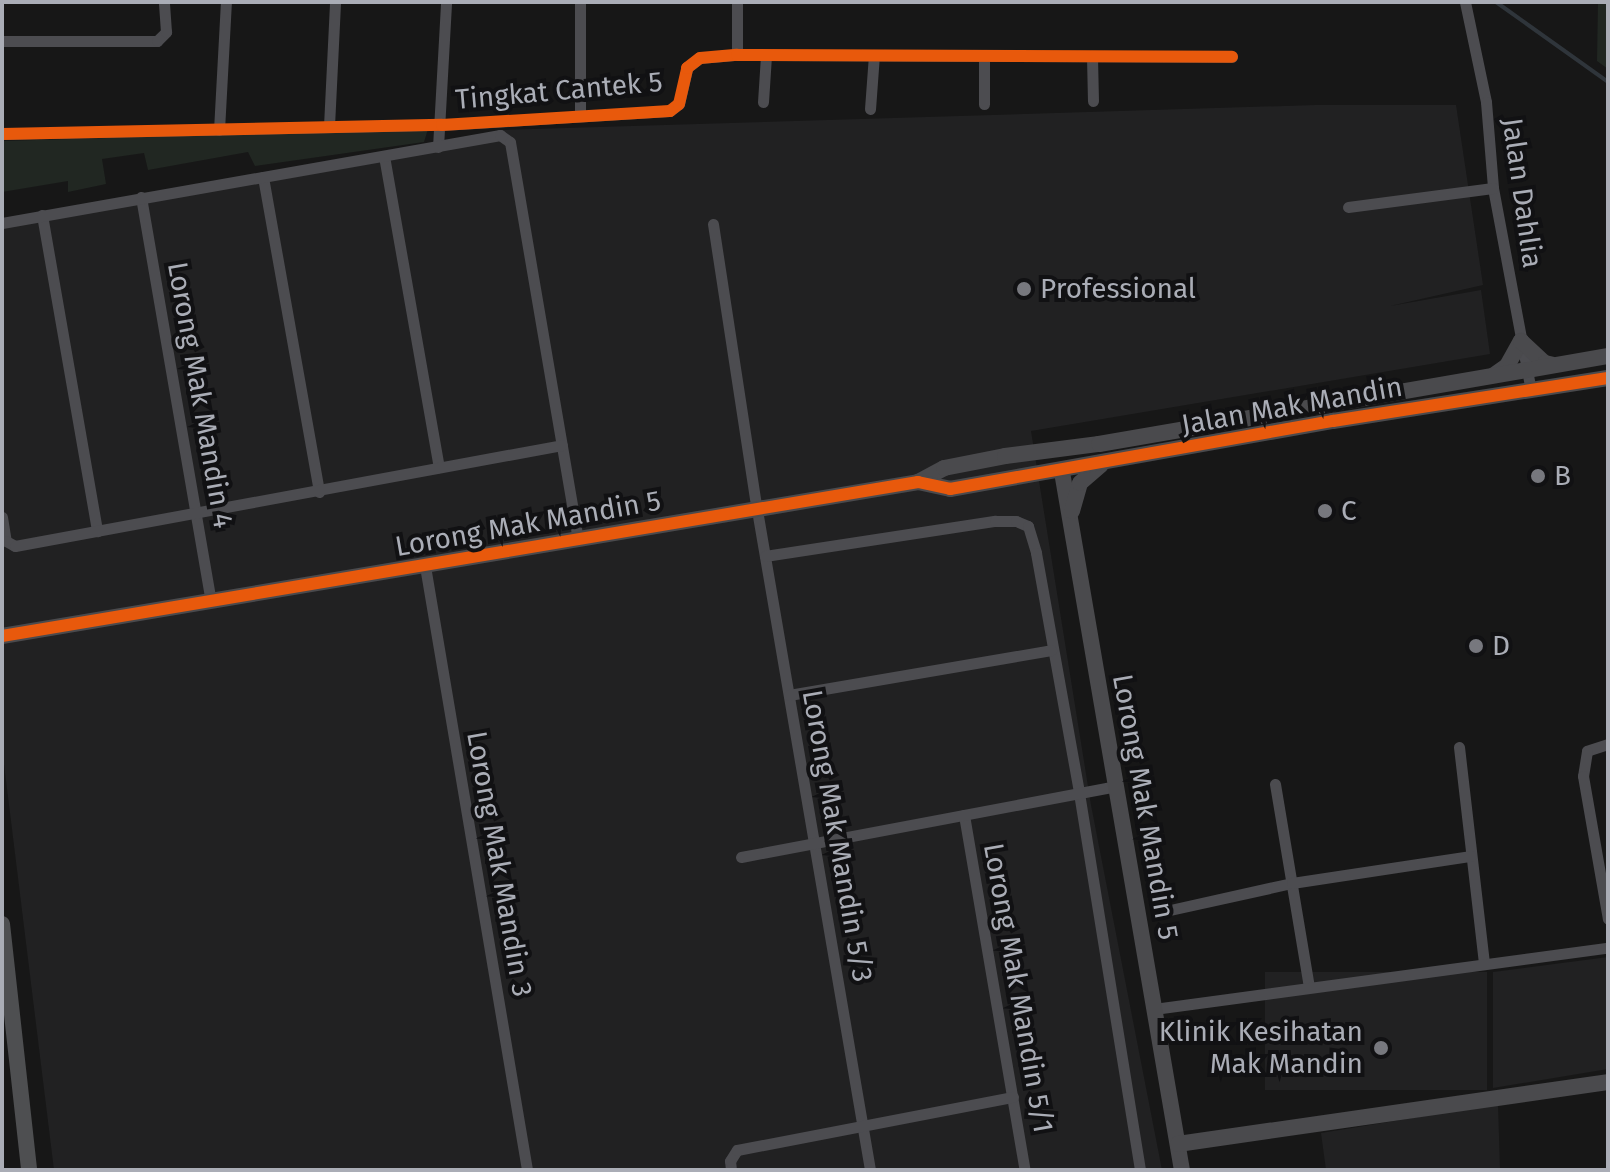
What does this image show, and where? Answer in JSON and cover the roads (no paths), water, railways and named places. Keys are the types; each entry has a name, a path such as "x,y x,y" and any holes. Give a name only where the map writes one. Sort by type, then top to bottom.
{"main road":[{"path":"2,924 29,1170"}],"street":[{"path":"2,41 151,42 162,38 166,32 164,2"},
{"path":"219,130 226,2"},
{"path":"329,126 335,2"},
{"path":"438,147 442,125 446,2"},
{"path":"580,2 580,116"},
{"path":"737,2 737,55"},
{"name":"Jalan Dahlia","path":"1465,2 1486,102 1493,188 1531,391"},
{"name":"Tingkat Cantek 5","path":"2,134 442,125 670,111 679,104 687,68 700,58 737,55 1232,57"},
{"path":"763,102 766,55"},
{"path":"870,109 874,55"},
{"path":"984,56 984,104"},
{"path":"1092,57 1093,101"},
{"path":"2,223 500,135 510,142 578,540"},
{"path":"384,156 439,467"},
{"path":"263,177 319,492"},
{"path":"1348,207 1493,188"},
{"name":"Lorong Mak Mandin 4","path":"141,197 211,601"},
{"path":"42,215 97,531"},
{"path":"713,224 757,510"},
{"path":"1492,376 1507,366 1521,341 1545,363 1554,365"},
{"name":"Jalan Mak Mandin","path":"918,482 944,468 1608,356"},
{"name":"Jalan Mak Mandin","path":"1062,472 1333,421 1608,378"},
{"path":"1021,454 1050,462 1062,472 1071,458 1099,444"},
{"path":"2,517 6,541 15,546 562,445"},
{"path":"1072,535 1074,497 1080,483 1105,462"},
{"name":"Lorong Mak Mandin 5","path":"2,636 918,482 950,489 1062,472 1182,1170"},
{"path":"1026,477 1052,487 1072,535"},
{"name":"Lorong Mak Mandin 5/3","path":"757,510 870,1170"},
{"path":"765,556 1016,521 1028,526 1034,539 1051,650 1079,793 1140,1170"},
{"name":"Lorong Mak Mandin 3","path":"425,566 527,1170"},
{"path":"789,695 1051,650"},
{"path":"1608,744 1587,751 1583,776 1604,876 1608,919"},
{"path":"1459,747 1484,963"},
{"path":"1275,784 1309,987"},
{"path":"741,857 1115,786"},
{"name":"Lorong Mak Mandin 5/1","path":"964,815 1025,1170"},
{"path":"1161,912 1292,883 1471,856"},
{"path":"1154,1009 1608,948"},
{"path":"1178,1144 1608,1082"},
{"path":"731,1170 730,1161 737,1150 1013,1097"}],"waterway":[{"path":"1496,2 1608,82"}],"place":[{"name":"Professional","path":"1024,289"},
{"name":"B","path":"1538,476"},
{"name":"C","path":"1325,511"},
{"name":"D","path":"1476,646"},
{"name":"Klinik Kesihatan Mak Mandin","path":"1381,1048"}]}
